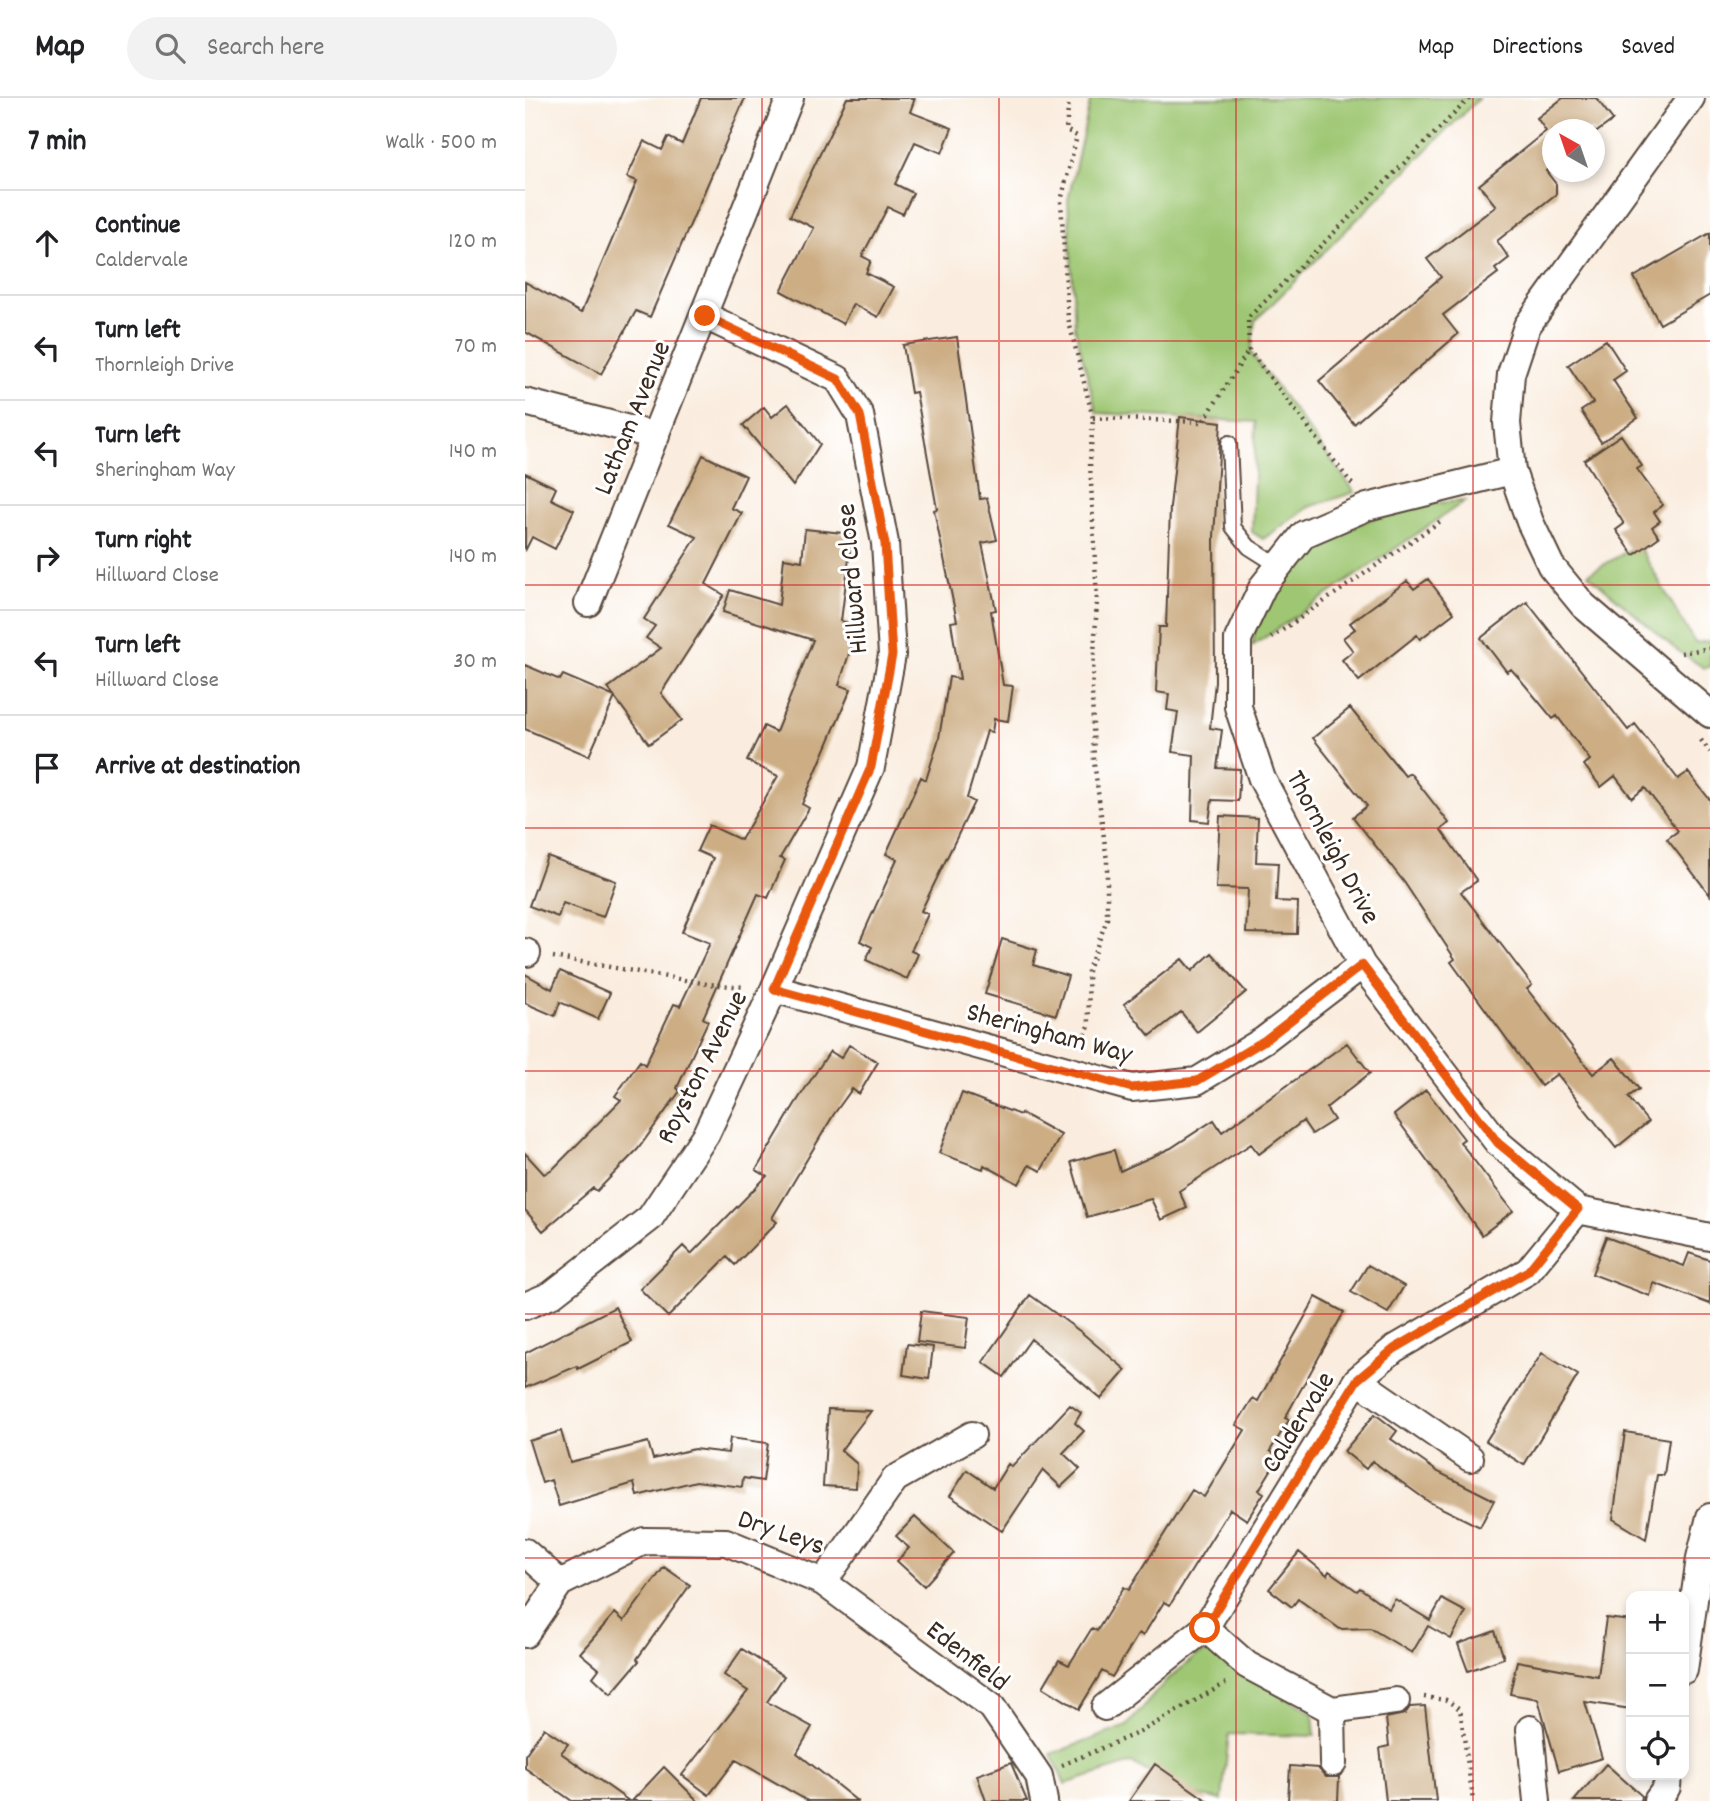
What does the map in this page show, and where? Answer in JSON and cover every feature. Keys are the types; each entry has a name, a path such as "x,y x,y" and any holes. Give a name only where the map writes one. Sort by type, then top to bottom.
{"street":[{"name":"Latham Avenue","path":"588,603 790,98"},
{"path":"1691,98 1527,326 1511,373 1507,423 1512,471 1529,522 1552,566 1583,605 1710,714"},
{"name":"Hillward Close","path":"705,316 838,379 860,415 885,544 892,655 871,767 774,989"},
{"path":"525,402 656,436"},
{"name":"Thornleigh Drive","path":"1512,471 1367,507 1304,534 1263,586 1238,639 1238,707 1262,779 1362,965 1498,1143 1578,1209 1710,1237"},
{"name":"Sheringham Way","path":"774,989 1132,1088 1197,1081 1265,1040 1362,965"},
{"name":"Royston Avenue","path":"525,1306 551,1295 650,1218 706,1134 774,989"},
{"name":"Caldervale","path":"1105,1707 1205,1628 1357,1380 1394,1349 1528,1271 1578,1209"},
{"path":"1357,1380 1470,1458"},
{"name":"Dry Leys","path":"525,1634 560,1583 644,1541 726,1542 823,1582 895,1479 972,1435"},
{"path":"1687,1654 1710,1517"},
{"path":"525,1552 560,1583"},
{"name":"Edenfield","path":"823,1582 992,1707 1042,1789"},
{"path":"1205,1628 1247,1665 1332,1710 1396,1701"},
{"path":"1332,1710 1333,1763"},
{"path":"1530,1729 1537,1801"},
{"path":"1657,1801 1667,1787 1668,1780"}],"lane":[{"path":"1229,443 1233,527 1249,547 1279,566"}],"path":[{"path":"1069,98 1066,130 1077,136 1061,201 1068,318 1093,418 1090,463 1097,600 1092,690 1094,761 1107,861 1107,919 1088,970 1089,1026 1078,1049"},
{"path":"1093,418 1203,422 1249,350 1248,318 1470,98"},
{"path":"1249,350 1359,493"},
{"path":"1239,660 1444,519"},
{"path":"526,953 707,984 774,989"},
{"path":"1042,1789 1227,1683 1247,1665"},
{"path":"1396,1701 1421,1696 1446,1700 1460,1709 1473,1801"}],"green space":[{"path":"1091,98 1479,98 1255,321 1251,353 1355,492 1309,507 1263,539 1252,532 1256,422 1097,413 1075,328 1068,200"},
{"path":"1465,501 1252,646 1263,612 1280,583 1304,558 1331,538 1363,522 1396,511"},
{"path":"1638,545 1695,643 1710,641 1710,667 1704,668 1674,648 1588,574"},
{"path":"1212,1650 1313,1714 1315,1736 1229,1734 1222,1800 1187,1793 1132,1763 1065,1784 1051,1754 1127,1726 1164,1683 1196,1656"}],"building":[{"path":"701,98 745,98 650,317 636,311 601,374 525,332 525,282 581,313 637,181 627,177 644,141 662,150 668,137 682,144"},
{"path":"847,98 915,98 910,112 952,128 942,153 915,142 895,184 913,193 903,214 888,207 862,256 871,261 866,273 894,287 878,317 853,304 843,324 781,291 814,228 790,216"},
{"path":"1563,98 1596,98 1613,120 1605,126 1605,119 1542,119 1542,125 1537,118"},
{"path":"1542,134 1542,182 1554,182 1556,194 1497,241 1509,258 1495,269 1498,273 1443,315 1458,334 1354,424 1319,381 1441,277 1427,259 1496,206 1479,185"},
{"path":"1710,233 1710,295 1660,324 1634,277"},
{"path":"957,337 980,499 987,498 997,540 982,543 996,610 991,611 1003,685 1013,686 1008,721 994,719 992,732 987,731 967,798 974,802 921,911 928,914 911,951 918,954 907,979 866,960 872,947 860,941 897,859 886,854 921,777 926,780 939,738 949,677 960,679 951,622 957,621 934,510 937,509 916,392 911,393 903,345"},
{"path":"1606,340 1626,371 1613,380 1638,418 1601,442 1581,411 1593,403 1568,365"},
{"path":"788,404 820,444 793,486 743,425 764,407 772,417"},
{"path":"1180,417 1221,422 1214,537 1215,682 1210,728 1222,730 1217,768 1240,769 1238,801 1212,800 1209,822 1192,820 1194,755 1172,752 1178,712 1167,710 1169,694 1156,692 1159,627 1166,627 1170,507"},
{"path":"1621,435 1642,466 1637,469 1663,505 1654,512 1660,521 1652,527 1659,537 1634,555 1616,530 1624,524 1584,460"},
{"path":"703,455 746,476 731,508 742,513 706,584 724,595 661,693 682,720 649,744 608,688 661,648 646,638 655,626 644,619 697,537 669,524"},
{"path":"525,473 556,488 551,499 574,510 555,549 532,537 525,551"},
{"path":"805,529 852,534 841,621 858,626 839,685 851,689 802,804 809,808 780,858 785,860 768,898 758,894 703,1018 708,1021 677,1088 680,1091 638,1149 597,1191 593,1188 543,1231 525,1210 525,1153 544,1174 554,1168 621,1100 615,1096 640,1061 645,1065 674,1004 680,1006 710,943 682,932 713,858 697,851 709,825 741,840 778,776 747,761 764,726 776,732 813,640 723,612 730,590 779,605 784,558 802,561"},
{"path":"1428,579 1454,613 1420,639 1417,635 1359,681 1342,660 1353,651 1343,638 1355,629 1350,623 1407,581 1414,589"},
{"path":"1527,602 1628,730 1635,724 1678,779 1688,772 1710,800 1710,895 1667,839 1678,831 1645,788 1632,798 1615,776 1601,787 1584,765 1590,760 1557,716 1553,719 1511,669 1507,672 1481,638"},
{"path":"525,665 560,680 563,675 615,697 589,756 525,729"},
{"path":"1350,708 1405,776 1410,773 1449,823 1441,830 1477,881 1461,892 1532,985 1527,989 1593,1074 1614,1058 1639,1089 1628,1097 1648,1122 1616,1148 1557,1074 1541,1086 1451,962 1455,959 1404,882 1353,817 1367,806 1313,738"},
{"path":"1220,816 1258,818 1256,862 1278,863 1276,901 1298,902 1297,934 1246,933 1248,889 1216,888"},
{"path":"547,856 616,881 603,917 563,903 558,917 529,906"},
{"path":"1002,939 1037,950 1033,965 1068,976 1056,1015 985,994"},
{"path":"1212,953 1246,992 1197,1032 1181,1012 1150,1036 1124,1004 1182,959 1192,971"},
{"path":"560,971 610,993 598,1019 560,1002 555,1016 525,1003 525,974 552,989"},
{"path":"1347,1043 1370,1073 1326,1108 1334,1120 1312,1134 1303,1121 1259,1154 1251,1144 1179,1191 1187,1208 1161,1220 1151,1199 1087,1217 1071,1162 1114,1150 1120,1171 1171,1148 1214,1120 1222,1132"},
{"path":"849,1045 878,1062 859,1094 852,1089 834,1114 772,1218 777,1222 735,1265 727,1257 668,1317 640,1289 683,1246 691,1254 767,1176 756,1170 795,1104 830,1051 841,1058"},
{"path":"1426,1090 1464,1139 1460,1142 1513,1211 1482,1235 1394,1115"},
{"path":"962,1093 1020,1115 1021,1113 1061,1135 1041,1171 1029,1165 1019,1184 984,1165 983,1169 939,1153"},
{"path":"1606,1237 1684,1266 1689,1253 1710,1260 1710,1304 1654,1283 1650,1296 1592,1274"},
{"path":"1368,1265 1404,1286 1388,1313 1351,1292"},
{"path":"1030,1295 1081,1332 1126,1370 1101,1399 1031,1339 1004,1377 983,1362"},
{"path":"1316,1297 1344,1312 1285,1418 1289,1420 1270,1451 1279,1457 1259,1490 1264,1493 1247,1520 1230,1509 1170,1605 1164,1602 1143,1636 1139,1633 1112,1677 1102,1671 1079,1709 1043,1687 1059,1660 1069,1665 1092,1628 1097,1631 1124,1587 1129,1590 1192,1490 1204,1497 1245,1430 1236,1425 1253,1398 1258,1401"},
{"path":"615,1307 632,1342 578,1369 577,1366 525,1388 525,1353"},
{"path":"921,1311 969,1317 965,1348 917,1342"},
{"path":"907,1344 933,1347 929,1379 903,1375"},
{"path":"1542,1353 1578,1375 1524,1465 1486,1441"},
{"path":"1070,1405 1081,1413 1075,1423 1084,1431 1063,1453 1080,1469 1061,1487 1043,1470 1002,1531 950,1496 967,1470 993,1488 1008,1464 1012,1467"},
{"path":"828,1409 871,1411 841,1450 857,1464 856,1488 823,1486"},
{"path":"1375,1414 1397,1431 1391,1439 1438,1472 1494,1500 1480,1527 1429,1502 1372,1461 1366,1469 1344,1451"},
{"path":"561,1431 570,1462 648,1442 653,1459 694,1449 728,1453 730,1438 768,1443 763,1481 743,1478 742,1487 696,1481 637,1496 634,1483 559,1506 551,1480 542,1483 529,1441"},
{"path":"1625,1432 1669,1439 1664,1475 1657,1475 1646,1539 1613,1519"},
{"path":"915,1517 954,1553 924,1586 897,1561 909,1548 896,1536"},
{"path":"1299,1552 1327,1575 1329,1571 1357,1591 1360,1588 1389,1609 1395,1599 1430,1620 1442,1599 1466,1612 1451,1639 1428,1626 1412,1653 1370,1628 1340,1629 1298,1599 1292,1607 1269,1589"},
{"path":"664,1567 690,1585 637,1659 639,1661 611,1694 593,1677 599,1669 580,1653 615,1613 624,1621"},
{"path":"1606,1618 1626,1620 1626,1708 1585,1702 1602,1758 1559,1771 1538,1699 1510,1694 1517,1661 1598,1676"},
{"path":"1495,1631 1504,1658 1468,1671 1458,1644"},
{"path":"742,1649 784,1676 767,1702 812,1727 797,1753 857,1801 808,1801 736,1760 709,1795 682,1775 748,1691 724,1675"},
{"path":"1425,1706 1436,1801 1386,1801 1380,1748 1389,1746 1386,1718 1405,1714 1410,1707"},
{"path":"544,1728 568,1744 561,1753 629,1801 572,1801 525,1768 525,1755"},
{"path":"1011,1763 1027,1801 986,1801 977,1775"},
{"path":"1155,1764 1208,1801 1129,1801"},
{"path":"1606,1764 1642,1796 1641,1801 1574,1801"},
{"path":"1290,1766 1318,1768 1326,1777 1339,1777 1338,1801 1288,1801"},
{"path":"664,1767 698,1801 632,1801"}],"route":[{"path":"705,316 838,379 860,415 885,544 892,655 871,767 774,989 1132,1088 1197,1081 1265,1040 1362,965 1498,1143 1578,1209 1528,1271 1394,1349 1357,1380 1205,1628"}]}
